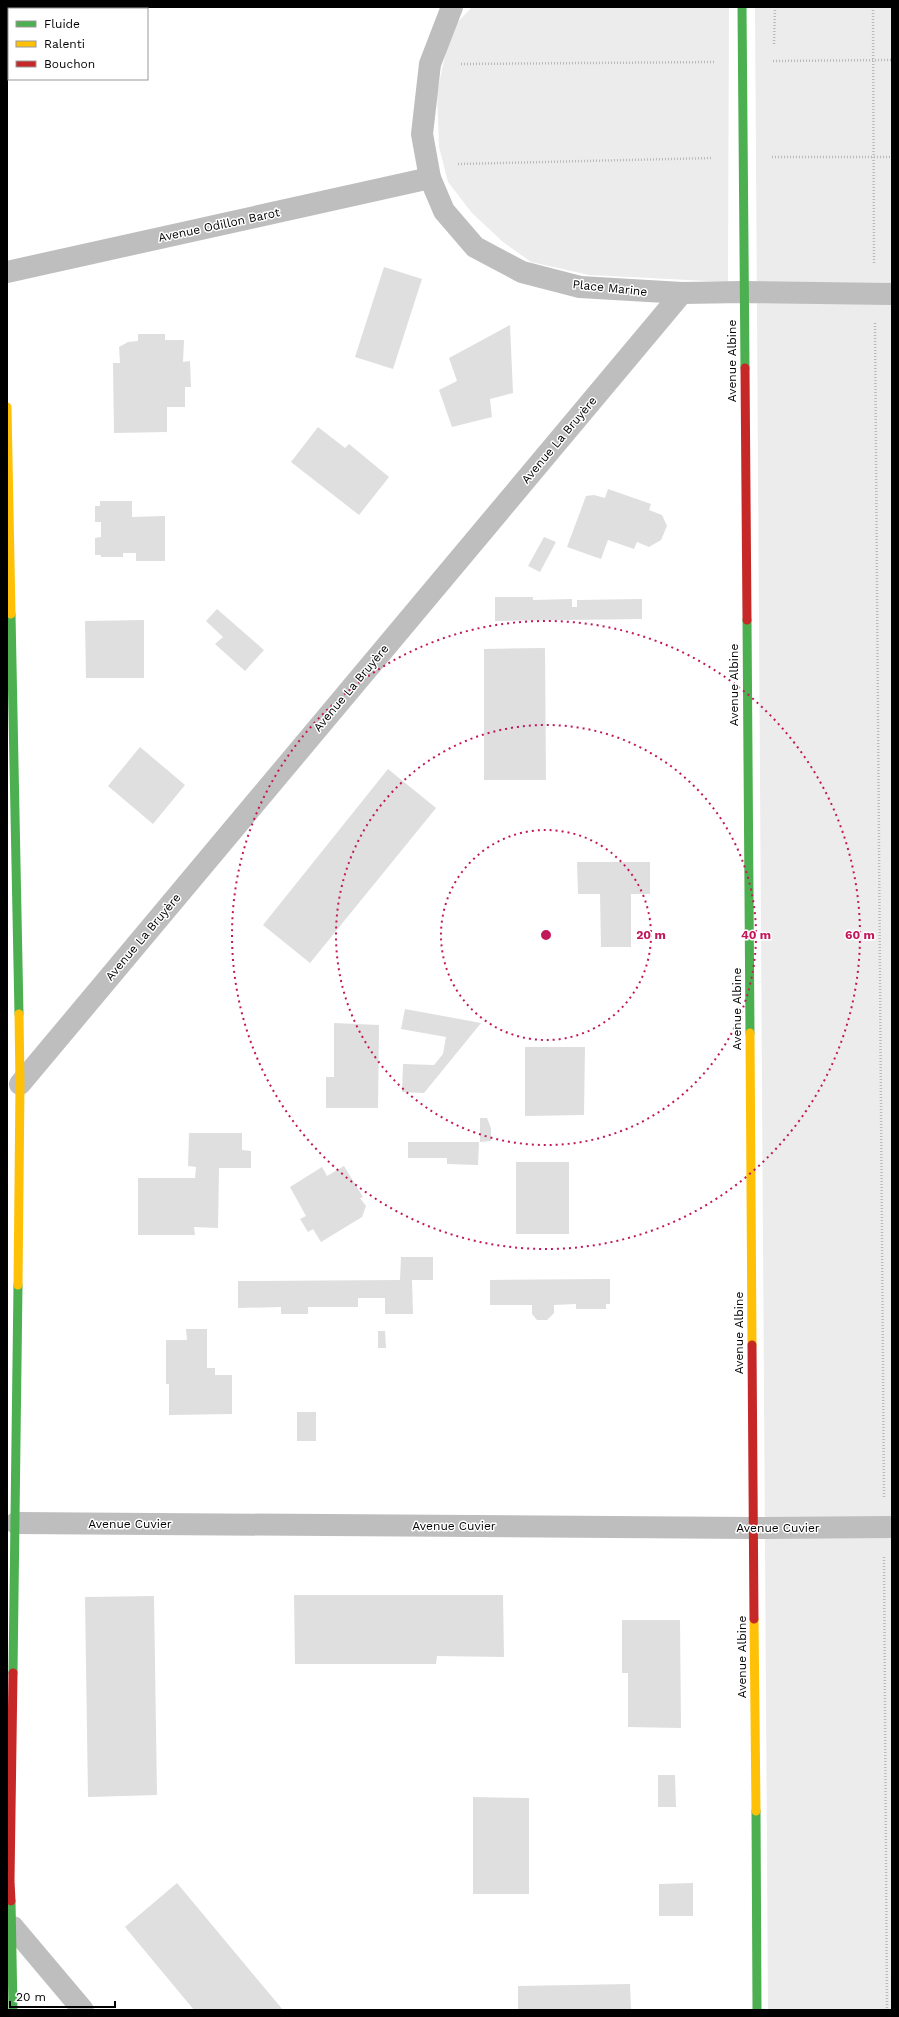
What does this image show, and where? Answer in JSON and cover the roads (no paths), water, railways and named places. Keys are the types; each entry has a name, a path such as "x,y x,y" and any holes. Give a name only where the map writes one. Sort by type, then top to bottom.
{"street":[{"name":"Avenue Albine","path":"742,7 757,2010"},
{"name":"Place Marine","path":"448,8 430,64 422,134 429,172 444,211 475,247 522,272 580,287 682,293 743,292 883,294"},
{"name":"Avenue Odillon Barot","path":"7,272 429,172"},
{"name":"Avenue La Bruyère","path":"20,1084 682,293"},
{"path":"7,407 20,1084 16,1523 8,1881 13,1927 13,2010"},
{"name":"Avenue Cuvier","path":"16,1523 753,1528 888,1527"},
{"path":"13,1927 84,2010"}]}
